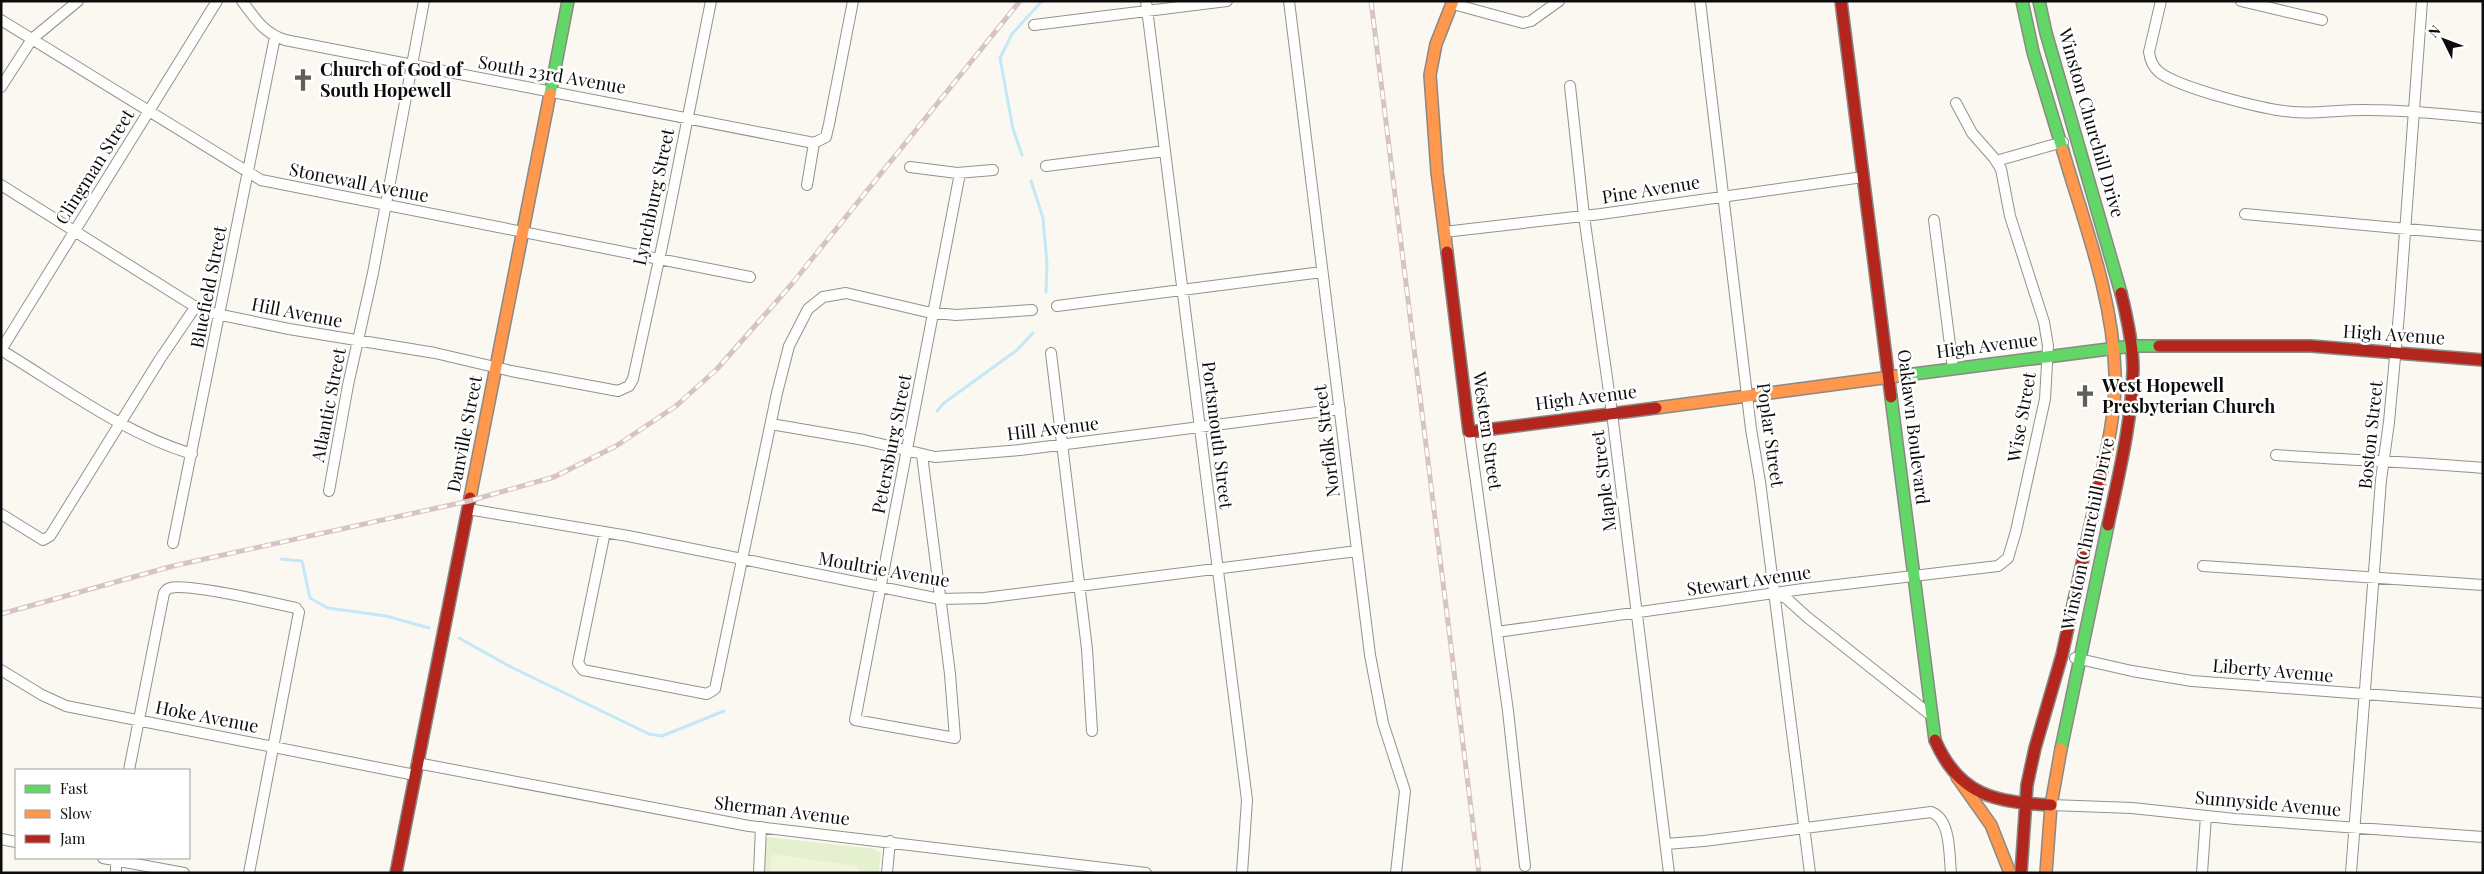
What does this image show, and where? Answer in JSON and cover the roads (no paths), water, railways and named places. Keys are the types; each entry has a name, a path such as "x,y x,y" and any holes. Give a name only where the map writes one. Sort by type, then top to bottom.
{"main road":[{"name":"Danville Street","path":"396,873 568,1"},
{"name":"Oaklawn Boulevard","path":"1841,1 1932,716 1939,751 1957,777 1981,794 1994,800 2051,805"},
{"name":"Winston Churchill Drive","path":"2022,1 2033,52 2105,293 2115,373 2110,429 2062,655 2035,748 2025,804"},
{"name":"Winston Churchill Drive","path":"2039,1 2046,34 2117,277 2132,346 2132,402 2129,425 2051,805 2046,873"},
{"name":"Western Street","path":"1453,3 1436,44 1430,76 1444,232 1469,432"},
{"name":"High Avenue","path":"1469,432 2132,346 2273,345 2483,360"},
{"path":"1957,777 1992,826 2010,873"},
{"path":"2021,873 2025,804"}],"street":[{"path":"1,87 32,39 78,1"},
{"name":"Clingman Street","path":"1,350 217,1"},
{"name":"South 23rd Avenue","path":"242,1 262,28 275,37 413,66 814,143"},
{"name":"Lynchburg Street","path":"618,391 630,386 633,378 711,1"},
{"path":"807,185 814,143 826,137 830,124 853,1"},
{"path":"1034,25 1092,18 1146,6 1227,1"},
{"name":"Norfolk Street","path":"1288,1 1376,698 1406,791 1396,873"},
{"path":"1453,3 1523,22 1531,21 1559,1"},
{"name":"Poplar Street","path":"1700,1 1748,396 1810,873"},
{"path":"2161,1 2149,52 2153,66 2171,78 2209,92 2294,112 2414,111 2483,118"},
{"path":"2240,1 2322,20"},
{"name":"Boston Street","path":"2351,873 2374,577 2395,353 2422,1"},
{"name":"Atlantic Street","path":"329,491 413,66 421,4"},
{"name":"Portsmouth Street","path":"1146,6 1247,800 1242,873"},
{"name":"Stonewall Avenue","path":"1,20 248,172 270,183 659,257 750,277"},
{"name":"Bluefield Street","path":"173,543 275,37"},
{"name":"Maple Street","path":"1570,86 1584,216 1612,413 1669,873"},
{"path":"1956,103 1972,133 1996,161 2077,138"},
{"path":"1046,166 1165,151"},
{"name":"Wise Street","path":"1996,161 2004,179 2010,216 2044,322 2048,356 2045,399 2016,531 2008,558 2004,563"},
{"path":"910,167 960,173 994,170"},
{"name":"Petersburg Street","path":"940,599 955,738 855,720 960,173"},
{"name":"Pine Avenue","path":"1444,232 1584,216 1863,177"},
{"name":"Hill Avenue","path":"1,185 202,311 358,341 435,353 496,368 618,391"},
{"path":"2245,214 2483,236"},
{"path":"1934,220 1953,368"},
{"path":"1058,306 1322,272"},
{"path":"605,532 578,663 579,667 583,670 660,686 707,694 712,693 715,689 743,560 754,497 789,346 808,309 823,297 846,293 934,313 971,316 1032,310"},
{"path":"1,514 43,540 54,532 120,423 196,306"},
{"path":"1,350 120,423 172,448 192,454"},
{"path":"1050,353 1079,585 1091,696 1092,731"},
{"name":"Hill Avenue","path":"771,424 864,440 935,457 1061,445 1340,409"},
{"name":"Western Street","path":"1469,432 1497,632 1525,866"},
{"path":"922,455 940,599"},
{"path":"2276,455 2483,468"},
{"name":"Moultrie Avenue","path":"468,509 605,532 940,599 984,598 1357,551"},
{"name":"Stewart Avenue","path":"1497,632 1637,614 1774,593 1998,566 2004,563"},
{"path":"2204,566 2483,585"},
{"path":"129,769 167,590 171,588 196,589 296,608 299,612 249,873"},
{"path":"1774,593 1786,598 1807,617 1932,716"},
{"name":"Liberty Avenue","path":"2062,655 2132,671 2192,681 2483,703"},
{"name":"Hoke Avenue","path":"1,670 54,701 139,720 415,775"},
{"name":"Sherman Avenue","path":"417,763 760,827 1146,873"},
{"name":"Sunnyside Avenue","path":"2051,805 2132,808 2206,816 2483,838"},
{"path":"1666,844 1804,829 1930,812 1938,814 1944,823 1952,873"},
{"path":"2202,873 2206,816"},
{"path":"759,873 760,827"},
{"path":"1,839 15,842"},
{"path":"887,873 890,841"},
{"path":"116,873 116,859 184,873"}],"waterway":[{"path":"1022,155 1013,129 1000,58 1012,34 1042,1"},
{"path":"1031,181 1043,218 1047,264 1046,292"},
{"path":"937,411 944,403 1017,350 1033,333"},
{"path":"281,559 302,561 310,598 328,608 386,616 429,628"},
{"path":"459,638 511,667 649,734 662,736 724,711"}],"railway":[{"path":"1,614 173,566 469,501 554,477 616,446 676,406 717,369 791,285 1020,1"},
{"path":"1371,1 1479,873"}],"place":[{"name":"Church of God of South Hopewell","path":"303,80"},
{"name":"West Hopewell Presbyterian Church","path":"2085,396"}]}
